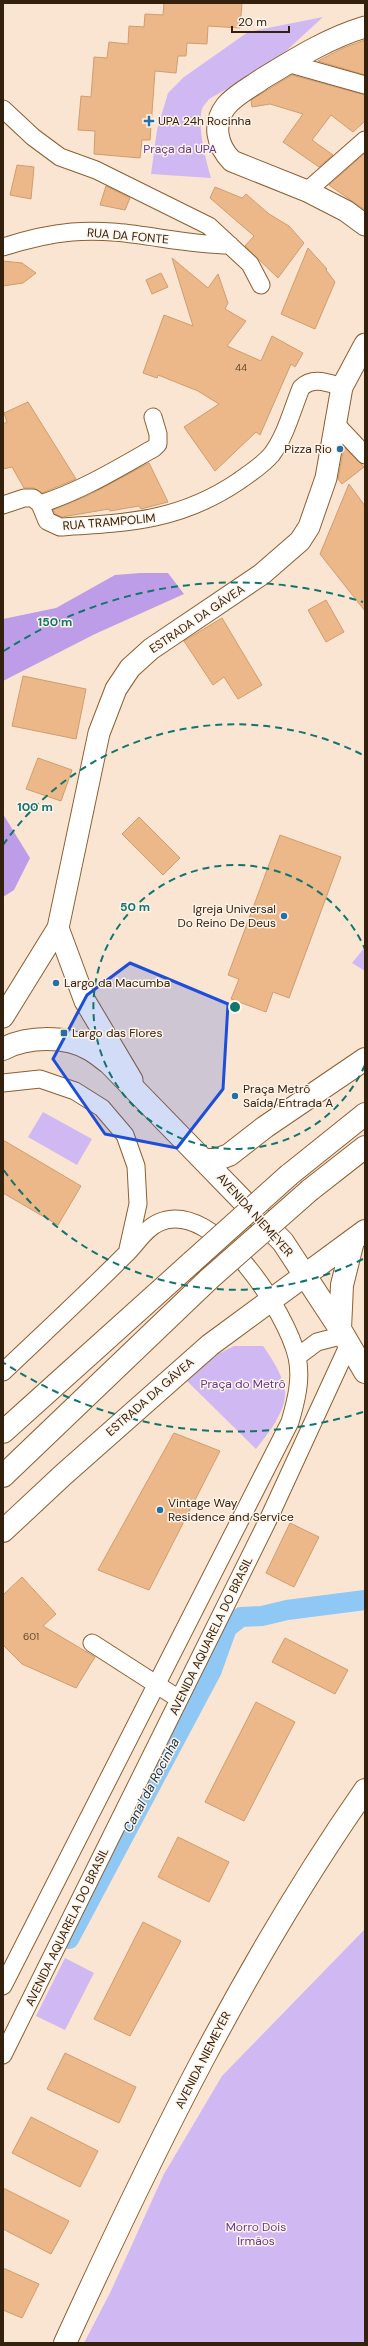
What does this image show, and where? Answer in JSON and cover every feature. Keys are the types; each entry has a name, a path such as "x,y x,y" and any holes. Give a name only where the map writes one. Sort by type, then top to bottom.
{"main road":[{"name":"AVENIDA NIEMEYER","path":"3,1049 37,1039 71,1041 91,1049 109,1063 139,1092 283,1242 344,1336 365,1372"},
{"path":"205,1160 215,1160 229,1155 265,1127 365,1059"},
{"path":"3,1432 289,1175 365,1114"},
{"path":"3,1476 209,1279 310,1190 365,1147"},
{"path":"344,1336 342,1285 359,1236"},
{"name":"ESTRADA DA GÁVEA","path":"3,1531 63,1474 210,1345 246,1316 306,1276 359,1236"},
{"name":"AVENIDA NIEMEYER","path":"65,2343 110,2244 228,2011 292,1904 365,1790"}],"street":[{"path":"365,27 331,39 287,64 226,106 220,117 217,136 224,153 232,161 307,190 346,211 365,225"},
{"path":"287,64 365,84"},
{"path":"3,109 33,137 60,157 96,170 209,226 250,264 261,285"},
{"path":"307,190 365,140"},
{"name":"RUA DA FONTE","path":"3,247 22,241 72,232 117,233 208,245 230,245"},
{"name":"ESTRADA DA GÁVEA","path":"3,1017 58,928 100,733 116,689 130,668 151,649 262,574 300,541 309,527 326,478 334,422 342,387 365,344"},
{"name":"RUA TRAMPOLIM","path":"40,504 47,521 60,527 146,520 184,510 223,492 266,461 281,439 301,388 305,384 317,380 342,387"},
{"path":"3,504 24,498 34,498 40,504 67,496 154,448 158,444 158,434 153,416"},
{"path":"334,422 365,456"},
{"name":"AVENIDA NIEMEYER","path":"58,928 85,1001 139,1092"},
{"path":"3,1083 40,1079 75,1091 102,1108 125,1135 136,1166 138,1204 137,1218 127,1254"},
{"path":"3,1372 127,1254 149,1229 159,1222 172,1219 195,1223 208,1229 224,1243 272,1299 297,1358 297,1396 290,1422 3,1986"},
{"path":"297,1358 317,1342 344,1336"},
{"name":"AVENIDA AQUARELA DO BRASIL","path":"3,2055 268,1520 344,1336"},
{"path":"92,1643 179,1699"}],"highlighted area":[{"path":"130,963 228,1004 223,1089 177,1148 105,1134 53,1059 87,995"}],"green space":[{"name":"Praça da UPA","path":"323,17 273,63 209,99 204,105 201,117 201,134 211,178 151,174 157,130 168,93 184,77 248,32"},
{"path":"365,947 365,971 352,963"},
{"path":"43,1112 92,1139 77,1165 28,1137"},
{"name":"Praça do Metrô","path":"234,1346 263,1346 277,1369 285,1388 284,1401 279,1416 256,1449 187,1381 216,1355"},
{"name":"Morro Dois Irmãos","path":"365,1929 365,2343 84,2343 110,2293 164,2174 222,2076"},
{"path":"65,1958 94,1973 65,2030 36,2016"}],"shaded area":[{"path":"168,573 184,594 95,634 3,681 3,619 56,608 115,575"},
{"path":"3,814 30,858 14,890 3,897"}],"building":[{"path":"164,3 242,3 240,28 208,26 207,44 187,43 186,56 178,56 176,73 155,71 150,140 142,140 140,158 94,154 95,131 78,130 81,96 91,97 94,57 107,58 109,42 128,44 129,26 144,27 145,14 163,15"},
{"path":"365,40 365,75 318,61 343,48"},
{"path":"292,75 365,95 365,121 353,132 331,115 312,140 333,155 319,167 283,142 303,114 270,104 252,107 251,100"},
{"path":"365,153 365,210 329,185"},
{"path":"17,165 34,167 31,199 10,195"},
{"path":"106,186 130,198 125,210 100,205"},
{"path":"215,187 242,198 246,194 269,214 289,226 304,243 278,278 245,246 254,236 210,198"},
{"path":"308,248 327,269 326,270 335,282 315,329 281,314"},
{"path":"172,258 208,288 218,274 228,303 225,309 246,321 227,346 261,361 272,336 303,353 295,367 291,364 260,435 256,432 215,471 184,427 219,404 198,391 158,375 157,378 143,373 164,315 193,326"},
{"path":"3,261 22,263 36,273 23,283 3,286"},
{"path":"161,273 168,287 152,294 146,280"},
{"path":"28,402 76,479 42,493 34,488 24,488 12,467 3,469 3,424 7,422 4,413"},
{"path":"344,447 364,467 342,484 338,479"},
{"path":"149,463 168,502 141,509 139,506 110,511 109,509 62,517 55,514 53,510 89,495"},
{"path":"349,484 365,506 365,611 320,554"},
{"path":"326,600 344,632 326,642 308,610"},
{"path":"222,618 262,685 238,699 224,677 213,685 184,641"},
{"path":"23,676 86,689 76,739 12,726"},
{"path":"38,758 72,770 61,801 26,789"},
{"path":"139,817 180,858 163,875 122,834"},
{"name":"Igreja Universal Do Reino De Deus","path":"280,835 341,857 289,998 273,992 266,1012 231,999 239,979 228,975"},
{"path":"3,1140 81,1186 58,1225 3,1193"},
{"name":"Vintage Way Residence and Service","path":"174,1433 220,1451 149,1590 98,1570"},
{"path":"290,1523 319,1537 294,1587 266,1573"},
{"path":"22,1577 56,1614 43,1626 95,1657 76,1688 22,1664 3,1645 3,1595"},
{"path":"285,1638 348,1670 335,1694 272,1662"},
{"path":"256,1702 295,1722 244,1821 205,1802"},
{"path":"178,1837 229,1862 209,1902 158,1877"},
{"path":"143,1922 181,1941 130,2036 94,2019"},
{"path":"65,2053 136,2087 119,2123 47,2089"},
{"path":"31,2117 98,2151 80,2187 12,2153"},
{"path":"3,2188 69,2221 51,2254 3,2229"},
{"path":"3,2268 39,2284 22,2318 3,2310"}],"waterway":[{"name":"Canal da Rocinha","path":"69,1939 212,1670 227,1628 241,1617 262,1616 287,1610 365,1600"}],"place":[{"name":"UPA 24h Rocinha","path":"149,121"},
{"name":"Pizza Rio","path":"340,449"},
{"name":"Igreja Universal Do Reino De Deus","path":"284,916"},
{"name":"Largo da Macumba","path":"56,983"},
{"name":"Largo das Flores","path":"64,1033"},
{"name":"Praça Metrô Saída/Entrada A","path":"235,1096"},
{"name":"Vintage Way Residence and Service","path":"160,1510"}]}
